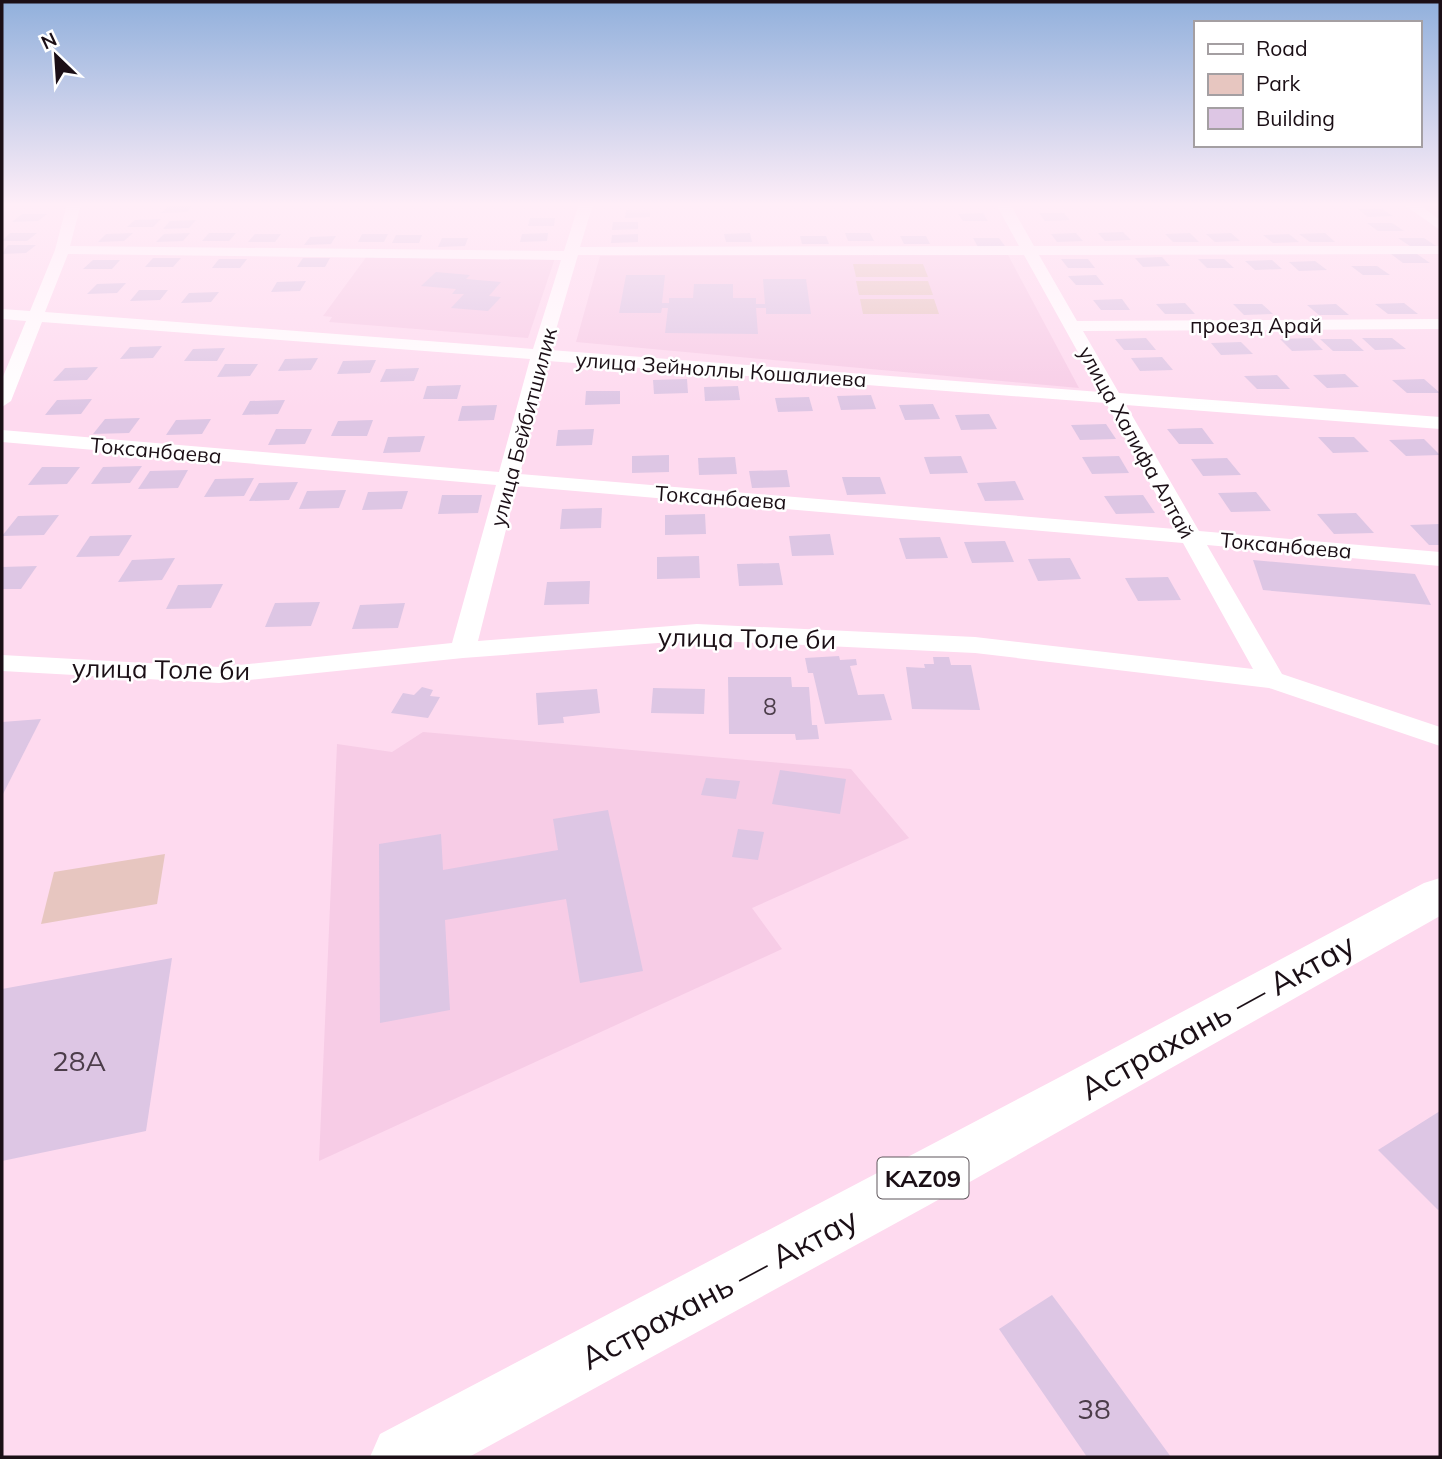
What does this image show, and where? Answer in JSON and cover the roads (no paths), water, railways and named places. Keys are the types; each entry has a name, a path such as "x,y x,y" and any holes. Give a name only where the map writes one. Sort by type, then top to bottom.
{"highway":[{"name":"Астрахань — Актау","path":"403,1457 831,1228 1078,1094 1247,997 1440,895"}],"street":[{"path":"2,401 53,272"},
{"name":"улица Бейбитшилик","path":"463,650 540,356 565,272"},
{"name":"улица Халифа Алтай","path":"1041,272 1272,680"},
{"name":"улица Зейноллы Кошалиева","path":"2,314 1440,423"},
{"name":"проезд Арай","path":"1072,327 1440,324"},
{"name":"Токсанбаева","path":"2,436 508,480 994,518 1440,559"},
{"name":"улица Толе би","path":"2,663 219,675 463,650 697,632 975,645 1272,680 1440,737"}]}
